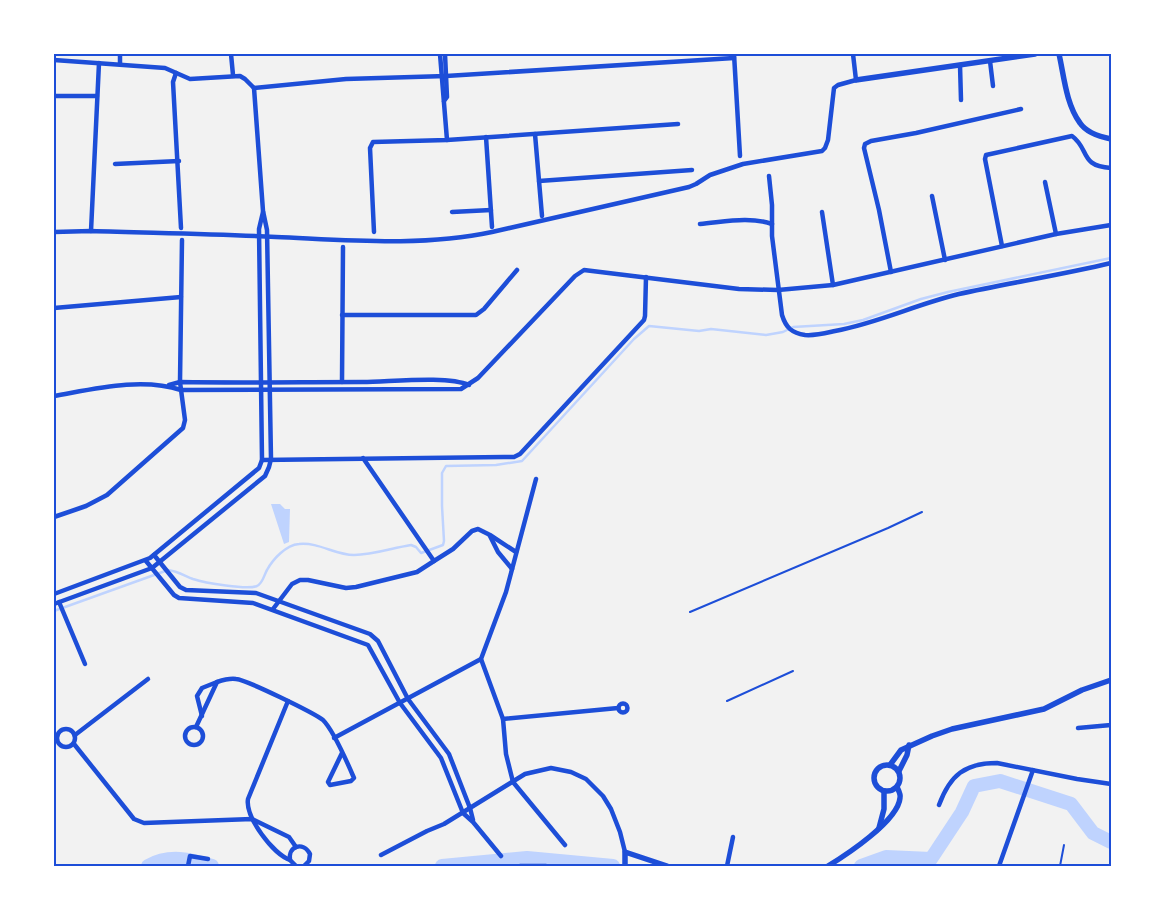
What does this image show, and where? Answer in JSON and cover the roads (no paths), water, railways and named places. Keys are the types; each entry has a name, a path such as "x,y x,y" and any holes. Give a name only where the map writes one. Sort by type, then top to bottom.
{"street":[{"path":"70,54 70,61"},
{"path":"120,54 120,64"},
{"path":"231,54 233,75"},
{"path":"440,54 444,76"},
{"path":"445,54 442,97 444,101 447,140"},
{"path":"853,54 856,80"},
{"path":"54,232 90,231 372,241 474,236 689,187 710,176 743,164 820,152 825,148 828,140 834,88 838,85 856,80 1034,54"},
{"path":"1060,54 1071,104 1080,124 1089,131 1111,139"},
{"path":"254,88 346,79 444,76 734,56 740,156"},
{"path":"54,60 165,68 190,79 233,75 246,78 254,88 263,211 267,230 271,459 269,467 265,476 152,568 56,603 85,664"},
{"path":"990,61 993,86"},
{"path":"90,231 99,63"},
{"path":"960,66 961,100"},
{"path":"176,73 174,82 181,228"},
{"path":"54,96 97,96"},
{"path":"890,272 879,210 864,148 866,144 871,140 916,133 1021,109"},
{"path":"374,232 371,145 373,142 447,140 678,124"},
{"path":"535,134 542,216"},
{"path":"1002,246 985,159 986,155 1072,136 1093,164 1100,168 1111,168"},
{"path":"486,137 492,227"},
{"path":"115,164 178,161"},
{"path":"539,181 692,170"},
{"path":"769,176 778,290 785,325 791,331 806,335 852,328 957,294 1111,263"},
{"path":"1045,182 1056,234"},
{"path":"932,196 945,260"},
{"path":"452,212 491,210"},
{"path":"54,594 146,561 256,472 262,460 258,229 263,211"},
{"path":"822,212 833,285"},
{"path":"700,224 760,220 772,224"},
{"path":"54,396 96,388 132,385 168,386 180,390 461,389 478,378 575,276 588,269 739,289 778,290 833,285 1056,234 1111,225"},
{"path":"54,517 86,506 107,495 180,432 184,420 180,390 182,240"},
{"path":"342,382 343,247"},
{"path":"259,254 268,256"},
{"path":"342,314 476,315 484,309 517,270"},
{"path":"262,460 504,457 520,454 644,320 646,316 646,277"},
{"path":"54,308 181,297"},
{"path":"168,386 180,382 412,381 460,381 468,385"},
{"path":"412,381 412,389"},
{"path":"319,382 320,390"},
{"path":"363,382 364,390"},
{"path":"363,458 434,561"},
{"path":"536,479 506,592 481,659 503,719 506,754 513,782 565,845"},
{"path":"274,609 292,584 300,580 346,588 417,572 452,549 472,531 478,529 516,552"},
{"path":"490,535 498,552 512,569"},
{"path":"154,556 180,587 186,590 256,593 370,634 378,641 408,699 449,754 470,808 473,822"},
{"path":"146,561 174,595 179,598 253,602 368,645 400,703 441,758 464,813 501,856"},
{"path":"334,738 481,659"},
{"path":"75,736 148,679"},
{"path":"202,717 198,696 202,688 228,679 238,679 288,701 320,718 327,726 342,753 353,779 330,785 328,782 342,753"},
{"path":"890,765 901,750 909,745 952,729 1044,709 1082,690 1111,680"},
{"path":"196,727 202,731 203,740 193,746 186,740 185,734 188,729 196,727 217,682"},
{"path":"288,701 248,799 247,806 252,819 274,848 283,858 290,860 296,866"},
{"path":"503,719 618,708"},
{"path":"1078,728 1111,725"},
{"path":"74,744 62,746 55,738 64,729 71,730 75,736 74,744 134,818 144,823 252,819 289,837 296,847"},
{"path":"899,771 907,755 909,745"},
{"path":"939,805 944,790 961,771 987,763 997,763 1111,784"},
{"path":"828,866 856,849 884,825 897,807 900,799 897,787 901,777 899,771 890,765 880,766 874,776 877,787 884,791 893,790 897,787"},
{"path":"381,855 464,813 525,774 551,768 571,772 586,779 603,796 611,809 620,832 625,852 625,864"},
{"path":"999,866 1033,770"},
{"path":"879,828 884,809 884,791"},
{"path":"727,866 733,837"},
{"path":"290,860 290,854 296,847 305,847 310,854 310,861 304,866"},
{"path":"625,852 667,866"},
{"path":"189,862 190,856 208,859"},
{"path":"520,866 546,866"}],"lane":[{"path":"690,612 922,512"},
{"path":"728,701 793,671"},
{"path":"1060,866 1064,845"}],"water":[{"path":"271,504 280,504 285,509 290,509 289,542 284,544"}],"waterway":[{"path":"54,611 168,570 178,572 193,579 216,584 236,587 257,586 261,583 276,557 289,547 299,544 313,545 354,555 375,553 411,545 416,547 421,553 443,545 442,473 446,466 496,465 522,461 634,339 649,326 699,331 711,329 766,335 783,332 793,327 844,324 863,320 921,299 948,292 1111,258"},
{"path":"861,866 886,857 931,859 962,812 974,786 1000,781 1071,804 1093,833 1111,842"},
{"path":"442,866 527,858 613,866"},
{"path":"148,866 156,862 172,859 196,861 212,866"}]}
